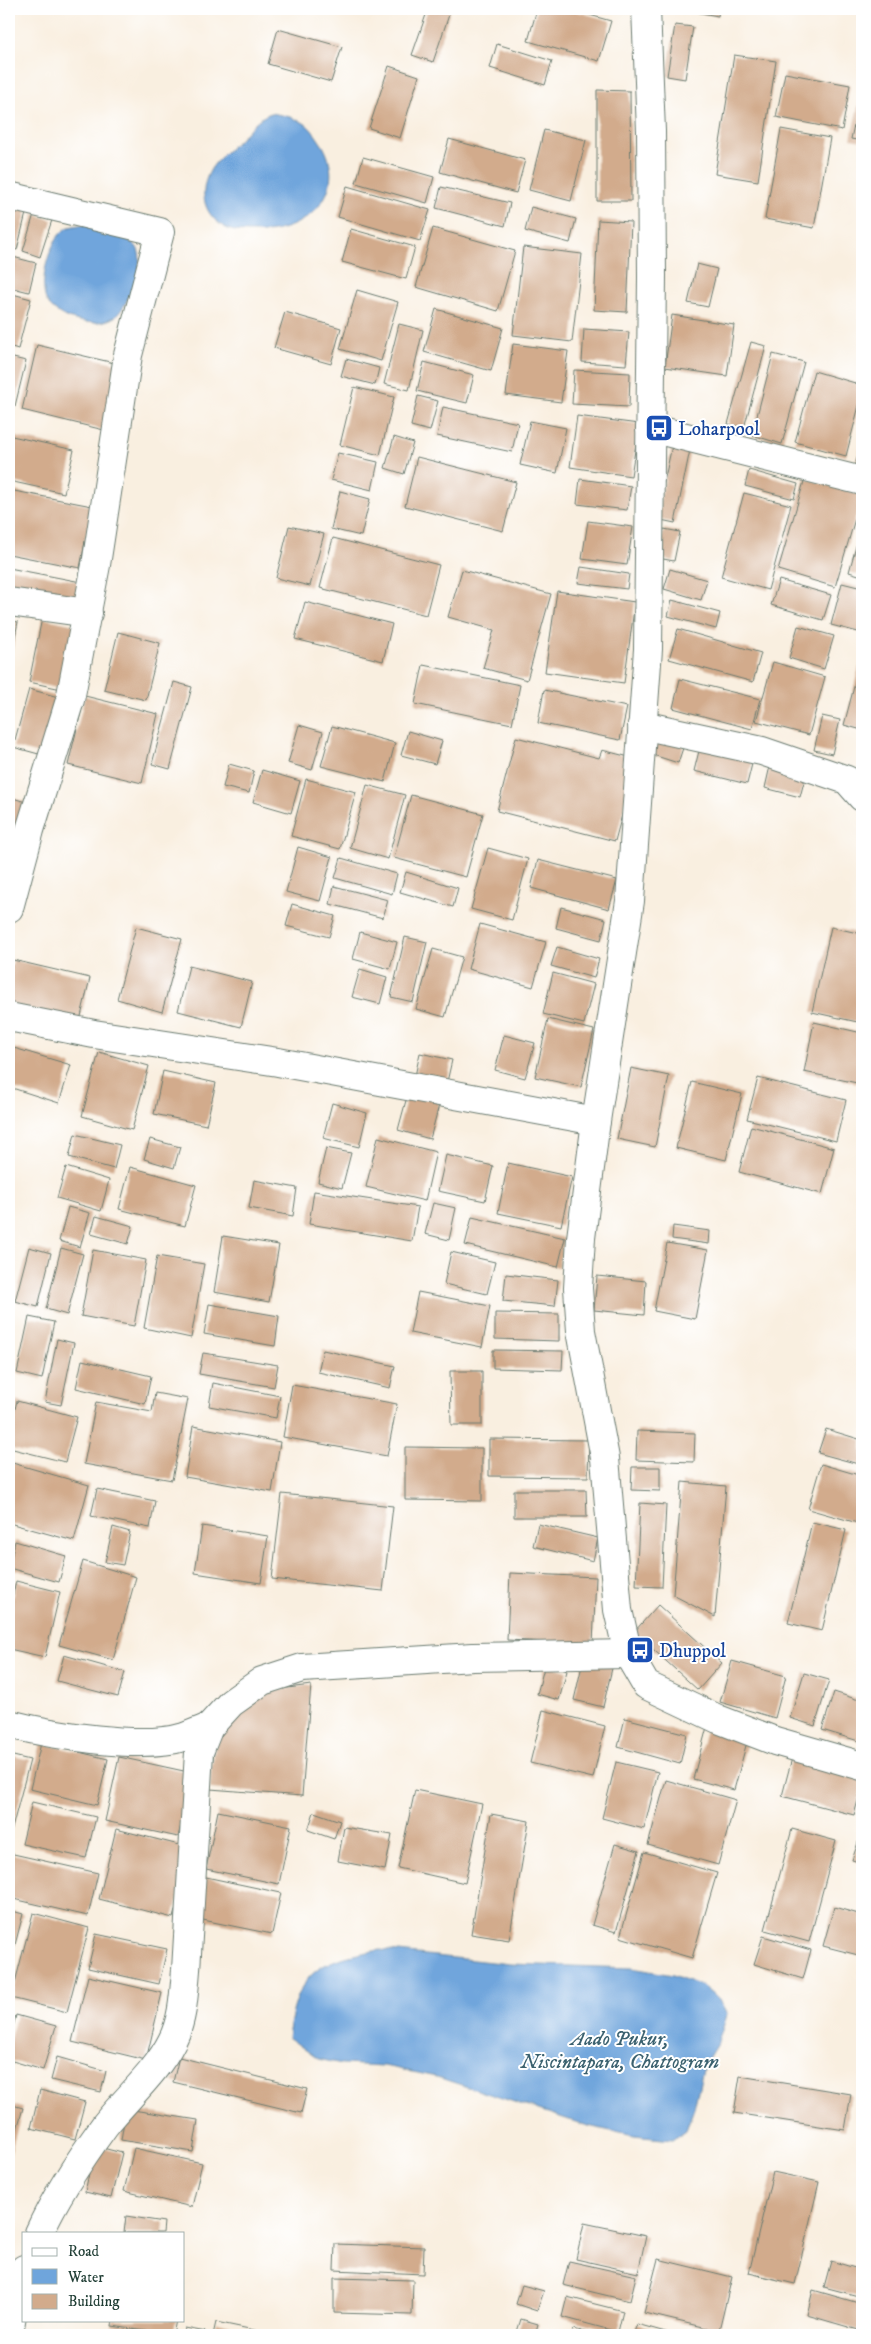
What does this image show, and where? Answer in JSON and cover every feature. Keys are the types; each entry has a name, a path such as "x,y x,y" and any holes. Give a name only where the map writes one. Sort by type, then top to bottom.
{"street":[{"path":"646,9 651,149 652,341 648,649 630,901 596,1121 581,1238 578,1288 581,1331 605,1458 618,1610 628,1654 646,1685 718,1719 775,1741 862,1766"},
{"path":"9,196 160,232 128,355 88,613 70,700 30,830 9,908"},
{"path":"650,428 862,480"},
{"path":"9,602 88,613"},
{"path":"642,725 762,750 847,780 862,797"},
{"path":"9,1017 94,1034 278,1062 596,1121"},
{"path":"41,2232 75,2170 105,2125 148,2075 172,2041 182,2006 186,1970 199,1752 209,1727 230,1703 262,1681 302,1668 473,1657 628,1654"},
{"path":"9,1724 63,1736 148,1742 183,1738 209,1727"},
{"path":"9,2332 16,2291 22,2274"}],"water":[{"path":"271,113 304,123 323,146 330,164 330,181 326,196 317,208 304,219 289,227 273,231 255,232 228,229 213,218 205,204 204,187 207,178 211,169 221,157 257,121"},
{"path":"85,224 129,240 138,249 140,257 138,274 124,306 116,316 99,322 71,319 55,311 45,298 44,276 46,264 55,242 67,228"},
{"name":"Aado Pukur, Niscintapara, Chattogram","path":"380,1950 510,1964 632,1968 673,1975 702,1986 719,2000 727,2015 718,2042 704,2065 694,2108 686,2130 672,2140 634,2136 588,2126 437,2077 384,2066 342,2064 318,2059 288,2037 298,1997 314,1973 325,1965 340,1959"}],"building":[{"path":"428,9 451,9 433,62 412,55"},
{"path":"537,9 568,9 611,21 599,61 528,41"},
{"path":"678,9 719,9 718,16"},
{"path":"675,25 693,27 685,79 667,76"},
{"path":"278,29 342,47 331,82 268,64"},
{"path":"497,44 552,61 545,85 490,68"},
{"path":"734,55 776,61 758,181 715,174"},
{"path":"389,66 419,76 400,138 369,128"},
{"path":"785,73 850,85 842,130 776,117"},
{"path":"597,90 630,91 631,201 597,201"},
{"path":"862,92 862,141 851,139"},
{"path":"781,129 830,138 814,228 765,219"},
{"path":"544,130 586,140 571,201 529,190"},
{"path":"449,139 525,160 516,193 440,172"},
{"path":"363,157 434,177 427,203 356,183"},
{"path":"347,186 430,210 420,241 338,217"},
{"path":"441,187 510,203 505,226 436,208"},
{"path":"9,204 27,209 17,250 9,248"},
{"path":"531,207 576,219 570,243 525,231"},
{"path":"34,214 52,220 40,257 23,251"},
{"path":"598,220 631,222 627,312 594,310"},
{"path":"433,228 515,251 498,311 416,287"},
{"path":"351,229 415,247 406,279 342,262"},
{"path":"523,247 582,254 572,342 513,335"},
{"path":"9,256 36,263 29,292 9,287"},
{"path":"697,264 717,269 708,307 688,303"},
{"path":"357,290 398,302 381,361 340,349"},
{"path":"9,293 31,299 18,349 9,346"},
{"path":"436,309 503,328 491,371 424,352"},
{"path":"285,312 341,328 331,364 274,348"},
{"path":"672,315 734,325 727,376 665,367"},
{"path":"399,324 423,330 409,390 384,384"},
{"path":"584,329 629,332 626,365 582,362"},
{"path":"751,342 766,346 744,428 728,424"},
{"path":"513,344 568,351 561,402 506,395"},
{"path":"37,345 123,365 108,431 22,410"},
{"path":"773,354 804,362 782,444 752,435"},
{"path":"9,357 26,361 15,406 9,404"},
{"path":"346,359 379,368 375,385 341,376"},
{"path":"424,362 474,375 467,403 417,391"},
{"path":"574,370 630,373 629,407 572,404"},
{"path":"814,371 862,385 862,394 846,456 795,442"},
{"path":"354,387 394,397 380,455 340,445"},
{"path":"418,396 438,401 430,431 411,426"},
{"path":"443,407 518,423 512,452 437,436"},
{"path":"577,416 639,424 631,476 570,467"},
{"path":"530,421 566,428 557,473 520,465"},
{"path":"12,436 74,450 64,493 9,481 9,452"},
{"path":"394,437 413,443 404,474 385,468"},
{"path":"673,441 691,445 675,523 656,519"},
{"path":"862,442 862,467 855,465"},
{"path":"338,453 378,462 372,490 331,480"},
{"path":"417,457 516,482 503,531 405,506"},
{"path":"749,470 798,484 794,499 745,486"},
{"path":"805,478 862,495 835,587 778,570"},
{"path":"580,479 631,486 627,510 577,504"},
{"path":"9,490 92,506 80,568 9,554"},
{"path":"340,491 370,499 361,536 331,529"},
{"path":"744,493 791,505 768,590 721,577"},
{"path":"588,521 633,527 627,565 582,559"},
{"path":"289,526 324,534 310,586 276,578"},
{"path":"664,529 680,532 674,561 658,558"},
{"path":"862,529 862,576 849,572"},
{"path":"333,538 439,565 426,615 320,588"},
{"path":"581,567 629,574 627,589 578,583"},
{"path":"9,568 81,582 77,605 9,592"},
{"path":"670,569 707,580 701,600 664,589"},
{"path":"462,570 551,594 527,680 483,668 494,630 448,617"},
{"path":"779,580 831,595 823,620 771,605"},
{"path":"842,583 862,588 862,633 831,625"},
{"path":"557,591 635,602 624,683 545,672"},
{"path":"672,600 720,613 716,629 668,616"},
{"path":"305,602 392,624 383,661 295,639"},
{"path":"42,618 80,626 66,690 29,682"},
{"path":"9,620 18,622 10,662 9,661"},
{"path":"798,626 834,636 824,669 789,658"},
{"path":"678,629 761,653 753,682 669,659"},
{"path":"118,632 160,643 146,700 104,690"},
{"path":"862,656 862,730 844,725"},
{"path":"773,662 825,677 809,735 756,721"},
{"path":"423,665 520,685 512,724 415,704"},
{"path":"680,679 760,699 752,729 673,708"},
{"path":"174,682 192,687 170,769 152,764"},
{"path":"29,689 62,698 46,756 13,747"},
{"path":"544,690 627,707 620,740 538,723"},
{"path":"85,696 158,714 142,783 68,765"},
{"path":"822,716 840,720 832,754 814,750"},
{"path":"299,725 323,732 312,770 288,763"},
{"path":"332,726 395,743 385,782 321,766"},
{"path":"408,731 442,741 435,764 401,755"},
{"path":"657,733 685,742 678,763 650,754"},
{"path":"516,737 599,758 602,750 637,759 615,841 497,811"},
{"path":"701,743 754,756 747,784 694,771"},
{"path":"229,764 254,771 249,793 223,787"},
{"path":"770,766 806,774 800,797 765,788"},
{"path":"262,770 300,781 291,813 253,802"},
{"path":"306,779 356,792 340,849 291,836"},
{"path":"367,785 405,795 388,859 350,848"},
{"path":"411,795 483,814 466,877 394,858"},
{"path":"13,798 35,805 25,838 9,833 9,813"},
{"path":"298,847 332,857 320,901 286,892"},
{"path":"488,848 528,859 512,920 471,909"},
{"path":"341,858 397,874 392,894 335,878"},
{"path":"538,860 617,880 609,909 531,888"},
{"path":"406,872 458,888 453,907 400,892"},
{"path":"334,886 388,900 383,918 330,904"},
{"path":"292,904 335,916 329,937 286,926"},
{"path":"561,907 606,919 601,940 556,928"},
{"path":"480,924 546,942 533,987 468,969"},
{"path":"136,927 182,939 162,1012 117,999"},
{"path":"831,927 862,934 862,1023 812,1012"},
{"path":"360,932 397,942 390,969 353,959"},
{"path":"405,937 427,942 413,1002 391,997"},
{"path":"557,947 599,959 594,978 551,966"},
{"path":"433,949 462,957 445,1017 416,1009"},
{"path":"13,960 90,978 79,1025 9,1008 9,978"},
{"path":"189,966 252,982 241,1027 178,1011"},
{"path":"360,969 387,977 380,1004 352,997"},
{"path":"553,973 594,984 584,1024 543,1014"},
{"path":"548,1019 594,1030 581,1087 535,1077"},
{"path":"814,1022 862,1033 862,1084 804,1072"},
{"path":"504,1035 535,1043 525,1078 495,1070"},
{"path":"14,1048 71,1065 59,1103 9,1087 9,1065"},
{"path":"99,1052 149,1066 132,1130 82,1116"},
{"path":"420,1053 452,1060 447,1082 415,1076"},
{"path":"631,1068 669,1076 655,1147 617,1139"},
{"path":"163,1071 216,1083 206,1125 154,1114"},
{"path":"758,1078 846,1100 836,1141 747,1119"},
{"path":"692,1082 742,1094 726,1160 676,1148"},
{"path":"408,1093 440,1101 430,1139 398,1130"},
{"path":"332,1103 367,1113 359,1147 323,1138"},
{"path":"751,1126 834,1148 822,1194 739,1172"},
{"path":"75,1134 120,1145 114,1169 69,1157"},
{"path":"378,1137 436,1152 425,1201 366,1187"},
{"path":"150,1139 180,1147 174,1168 144,1159"},
{"path":"326,1148 351,1153 342,1188 318,1182"},
{"path":"446,1155 493,1166 485,1201 438,1191"},
{"path":"508,1163 572,1177 561,1226 498,1213"},
{"path":"66,1167 109,1180 101,1211 57,1198"},
{"path":"130,1167 196,1185 185,1226 119,1209"},
{"path":"254,1180 297,1188 293,1216 249,1208"},
{"path":"314,1191 418,1207 412,1241 309,1224"},
{"path":"433,1203 456,1208 449,1240 425,1234"},
{"path":"68,1207 90,1213 80,1247 59,1241"},
{"path":"96,1216 133,1226 128,1244 91,1234"},
{"path":"472,1217 565,1238 558,1267 465,1245"},
{"path":"673,1226 710,1231 709,1244 672,1239"},
{"path":"223,1236 279,1245 269,1302 214,1292"},
{"path":"667,1243 708,1250 695,1319 654,1311"},
{"path":"29,1247 51,1253 38,1307 15,1301"},
{"path":"61,1248 83,1254 67,1315 46,1309"},
{"path":"93,1250 146,1260 134,1326 81,1316"},
{"path":"451,1252 495,1262 487,1294 444,1284"},
{"path":"157,1256 204,1264 191,1338 144,1328"},
{"path":"506,1274 558,1280 555,1306 503,1301"},
{"path":"597,1276 646,1281 644,1315 594,1310"},
{"path":"418,1292 490,1306 482,1347 410,1333"},
{"path":"209,1304 279,1316 275,1346 204,1334"},
{"path":"495,1313 559,1314 559,1341 495,1339"},
{"path":"29,1317 54,1322 42,1379 17,1373"},
{"path":"57,1339 74,1343 61,1405 45,1402"},
{"path":"323,1350 395,1366 390,1388 318,1372"},
{"path":"493,1350 563,1351 562,1370 493,1368"},
{"path":"203,1353 278,1365 274,1387 199,1374"},
{"path":"82,1360 151,1376 145,1404 76,1388"},
{"path":"450,1371 482,1371 482,1425 451,1425"},
{"path":"213,1383 280,1396 276,1418 209,1406"},
{"path":"292,1385 397,1404 387,1456 283,1437"},
{"path":"155,1393 188,1399 172,1480 84,1464 96,1402 152,1412"},
{"path":"17,1401 77,1417 65,1462 9,1448 9,1432"},
{"path":"193,1426 280,1442 272,1492 185,1477"},
{"path":"826,1429 862,1440 862,1465 818,1453"},
{"path":"637,1431 695,1433 694,1462 636,1460"},
{"path":"489,1439 589,1440 588,1477 489,1476"},
{"path":"405,1447 482,1448 482,1501 405,1500"},
{"path":"9,1462 89,1485 74,1541 9,1523"},
{"path":"821,1464 862,1476 861,1524 808,1509"},
{"path":"632,1467 660,1467 660,1491 631,1490"},
{"path":"682,1482 726,1486 715,1617 673,1595"},
{"path":"97,1489 155,1501 150,1528 91,1516"},
{"path":"514,1490 586,1490 587,1517 514,1517"},
{"path":"282,1494 393,1506 383,1591 272,1579"},
{"path":"640,1503 666,1505 662,1587 636,1586"},
{"path":"812,1522 846,1530 822,1631 788,1623"},
{"path":"538,1524 598,1538 593,1561 533,1546"},
{"path":"202,1526 268,1536 261,1583 195,1573"},
{"path":"113,1527 130,1532 123,1565 105,1562"},
{"path":"15,1541 66,1556 59,1582 9,1568"},
{"path":"83,1561 136,1577 113,1660 59,1645"},
{"path":"510,1573 596,1577 593,1644 507,1640"},
{"path":"16,1581 60,1592 45,1657 9,1649 9,1612"},
{"path":"658,1605 722,1663 698,1690 634,1632"},
{"path":"64,1655 125,1672 118,1697 57,1681"},
{"path":"584,1657 613,1664 603,1707 574,1700"},
{"path":"732,1661 786,1676 775,1718 720,1702"},
{"path":"545,1664 567,1671 559,1700 537,1694"},
{"path":"804,1673 829,1680 815,1726 790,1718"},
{"path":"311,1685 302,1796 210,1789 215,1747 224,1729 238,1711 258,1698 280,1689"},
{"path":"834,1692 862,1701 862,1742 822,1730"},
{"path":"543,1710 605,1726 593,1778 530,1763"},
{"path":"625,1718 687,1734 680,1764 618,1747"},
{"path":"707,1727 748,1738 734,1790 693,1779"},
{"path":"41,1743 108,1759 97,1805 30,1789"},
{"path":"9,1755 30,1760 9,1840"},
{"path":"119,1757 193,1773 178,1837 105,1821"},
{"path":"792,1758 862,1776 862,1786 854,1815 782,1796"},
{"path":"616,1762 658,1772 644,1829 602,1818"},
{"path":"666,1780 736,1800 718,1865 648,1845"},
{"path":"415,1790 482,1804 465,1883 398,1868"},
{"path":"32,1802 96,1817 86,1858 22,1844"},
{"path":"218,1811 291,1826 279,1884 206,1869"},
{"path":"314,1812 340,1821 334,1839 308,1830"},
{"path":"491,1814 529,1821 509,1940 471,1934"},
{"path":"344,1827 392,1835 385,1870 338,1861"},
{"path":"116,1829 191,1848 173,1918 99,1899"},
{"path":"792,1829 836,1841 809,1942 765,1930"},
{"path":"862,1831 862,1863 852,1860"},
{"path":"615,1844 639,1851 616,1932 592,1925"},
{"path":"644,1852 717,1873 692,1958 620,1937"},
{"path":"9,1853 98,1873 88,1916 9,1898"},
{"path":"206,1877 281,1893 272,1934 198,1919"},
{"path":"834,1907 862,1915 862,1956 823,1946"},
{"path":"9,1910 23,1914 9,1968"},
{"path":"33,1913 89,1928 67,2012 11,1998"},
{"path":"96,1934 167,1949 159,1984 88,1968"},
{"path":"763,1936 811,1950 803,1979 754,1964"},
{"path":"88,1976 162,1993 146,2060 72,2042"},
{"path":"16,2015 56,2026 43,2070 9,2060 9,2043"},
{"path":"57,2057 106,2071 101,2092 51,2080"},
{"path":"179,2057 307,2089 301,2113 173,2082"},
{"path":"740,2076 851,2094 845,2130 734,2113"},
{"path":"40,2090 85,2102 75,2139 31,2128"},
{"path":"9,2104 23,2108 9,2158"},
{"path":"126,2109 198,2120 193,2152 121,2140"},
{"path":"95,2146 122,2153 111,2198 85,2192"},
{"path":"134,2148 202,2163 192,2207 124,2191"},
{"path":"773,2172 819,2182 795,2284 749,2273"},
{"path":"126,2216 164,2222 163,2232 124,2232"},
{"path":"584,2223 646,2236 638,2273 576,2259"},
{"path":"335,2244 424,2247 423,2274 334,2270"},
{"path":"658,2259 732,2277 719,2331 644,2313"},
{"path":"569,2261 636,2276 630,2301 563,2285"},
{"path":"831,2261 862,2270 862,2297 824,2287"},
{"path":"334,2278 413,2280 412,2315 334,2313"},
{"path":"522,2285 544,2291 537,2311 516,2304"},
{"path":"813,2290 862,2304 862,2331 807,2315"},
{"path":"567,2297 623,2311 618,2332 562,2317"},
{"path":"521,2319 538,2324 535,2335 516,2335"},
{"path":"113,2322 176,2322 173,2335 112,2326"},
{"path":"216,2322 273,2334 273,2335 213,2335"},
{"path":"637,2324 676,2335 633,2335"},
{"path":"185,2328 206,2332 205,2335 184,2335"},
{"path":"574,2329 596,2335 572,2335"}],"place":[{"name":"Loharpool","path":"659,428"},
{"name":"Dhuppol","path":"640,1650"}]}
